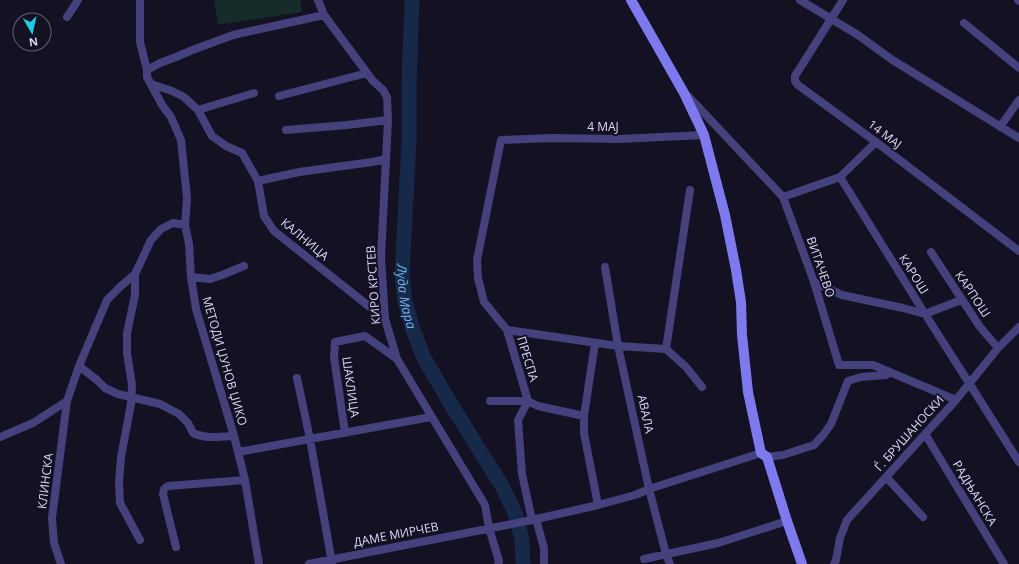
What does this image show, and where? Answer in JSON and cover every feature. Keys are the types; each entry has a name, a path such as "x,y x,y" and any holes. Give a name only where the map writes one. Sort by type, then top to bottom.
{"main road":[{"path":"631,0 684,93 704,135 736,270 741,302 742,335 748,392 764,455 802,564"}],"street":[{"path":"67,17 78,0"},
{"name":"МЕТОДИ ЏУНОВ ЏИКО","path":"140,0 140,42 147,70 147,77 162,106 171,117 181,140 186,198 185,225 189,244 191,277 196,309 234,436 245,480 259,564"},
{"name":"КИРО КРСТЕВ","path":"318,0 324,15 373,81 383,90 387,97 388,120 381,257 384,319 397,359 485,505 489,528 499,561 498,564"},
{"path":"800,0 858,35 890,59 1019,138"},
{"path":"831,18 843,0"},
{"path":"147,70 160,62 234,35 324,15"},
{"name":"14 МАЈ","path":"831,18 796,76 795,81 798,85 876,142 1019,251"},
{"path":"964,23 1019,68"},
{"path":"279,96 367,73"},
{"name":"КАЛНИЦА","path":"151,84 184,97 198,110 212,136 226,146 242,153 258,181 264,216 274,231 384,319"},
{"path":"198,110 254,93"},
{"name":"ВИТАЧЕВО","path":"684,93 783,196 814,282 839,365 873,365 956,400"},
{"path":"1000,126 1019,100"},
{"path":"286,130 388,120"},
{"name":"4 МАЈ","path":"501,140 552,138 619,139 704,135"},
{"name":"ПРЕСПА","path":"501,140 477,260 478,278 484,302 507,330 528,401 518,420 522,474 534,519 544,548 544,564"},
{"path":"783,196 840,177 876,142"},
{"path":"258,181 299,172 386,159"},
{"name":"КАРОШ","path":"840,177 1019,462"},
{"path":"666,349 690,190"},
{"path":"140,540 120,503 119,483 121,457 131,404 132,385 127,353 127,332 135,295 136,274 151,240 161,229 173,223 185,225"},
{"name":"КАРПОШ","path":"931,252 961,300 980,327 998,348"},
{"path":"191,277 210,279 244,266"},
{"name":"АВАЛА","path":"605,267 618,346 649,489 670,564"},
{"path":"0,437 33,423 67,401 79,366 107,300 136,274"},
{"path":"814,282 842,295 925,314 961,300"},
{"path":"507,330 618,346 666,349 686,367 702,387"},
{"name":"Ѓ. БРУШАНОСКИ","path":"834,564 840,538 847,520 956,400 998,348 1018,330"},
{"name":"ШАКЛИЦА","path":"345,432 334,357 335,342 365,336 397,359"},
{"path":"595,343 584,416 584,433 598,505"},
{"path":"79,366 105,388 118,394 160,404 180,414 188,423 193,433 201,436 219,438 234,436"},
{"name":"ДАМЕ МИРЧЕВ","path":"309,564 331,562 598,505 764,455 783,455 814,445 824,434 830,424 848,381 861,377 886,375 890,372"},
{"path":"297,378 310,439 331,562"},
{"name":"КЛИНСКА","path":"61,564 54,543 52,518 67,401"},
{"path":"490,401 528,401 538,406 584,416"},
{"path":"238,452 431,417"},
{"name":"РАДЊАНСКА","path":"925,434 1004,564"},
{"path":"886,477 923,518"},
{"path":"176,547 163,494 164,489 168,486 245,480"},
{"path":"644,559 718,543 787,521"}],"green space":[{"path":"214,0 300,0 302,12 218,25"}],"waterway":[{"name":"Луда Мара","path":"412,0 409,83 409,141 402,275 405,302 412,327 424,358 502,486 515,513 522,540 523,564"}]}
